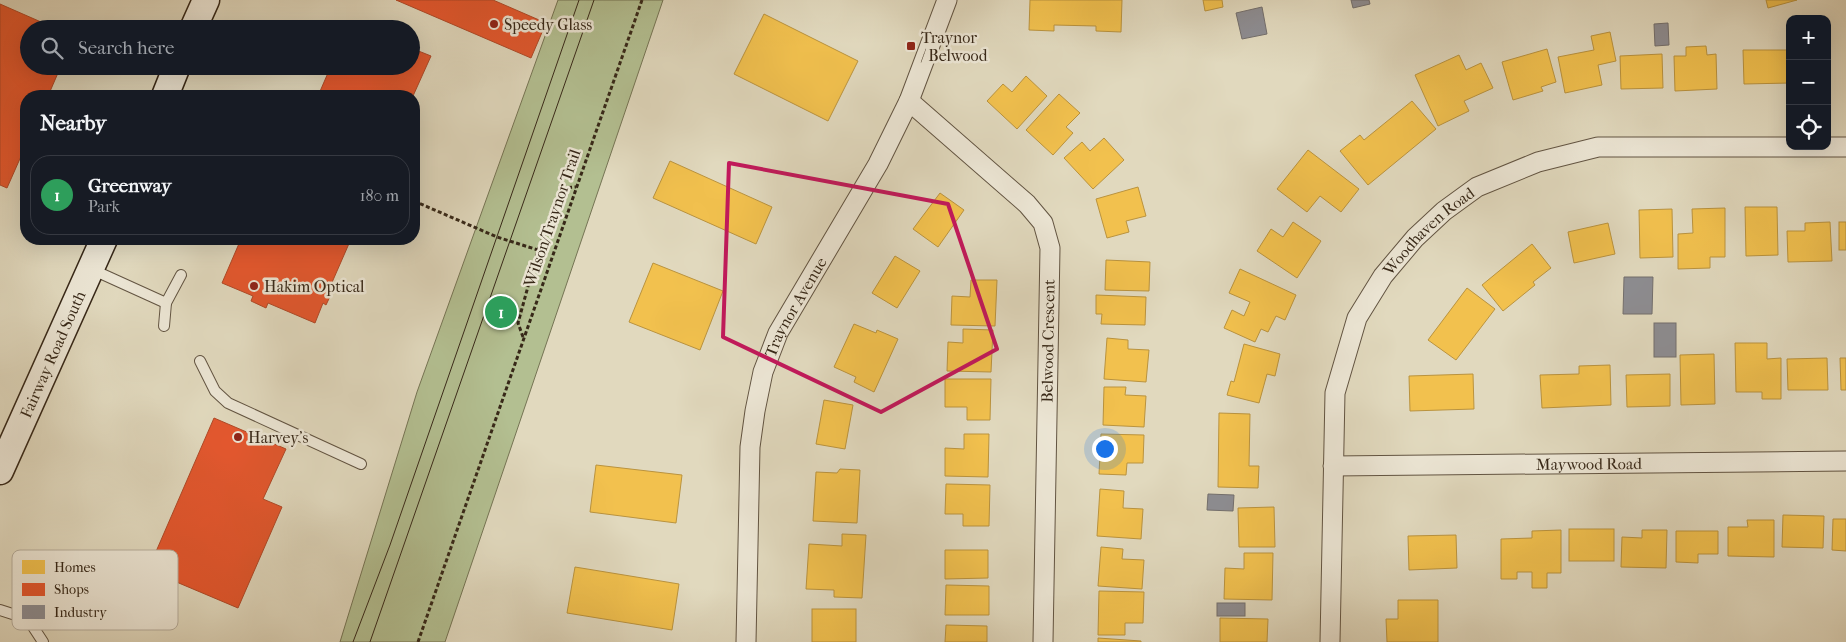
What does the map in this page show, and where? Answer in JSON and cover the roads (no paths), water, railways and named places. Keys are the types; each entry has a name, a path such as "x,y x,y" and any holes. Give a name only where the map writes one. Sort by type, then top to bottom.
{"main road":[{"path":"197,20 206,0"},
{"path":"167,90 173,75"},
{"name":"Fairway Road South","path":"0,471 101,245"}],"street":[{"name":"Traynor Avenue","path":"746,642 750,447 763,372 778,333 878,164 909,101 947,0"},
{"name":"Belwood Crescent","path":"909,101 1027,204 1043,223 1050,248 1043,642"},
{"name":"Woodhaven Road","path":"1330,642 1335,393 1358,318 1383,276 1415,238 1444,211 1477,187 1538,162 1598,147 1846,147"},
{"name":"Maywood Road","path":"1333,466 1846,461"}],"lane":[{"path":"91,269 166,303"},
{"path":"164,326 166,303 181,275"},
{"path":"200,361 215,391 228,403 361,464"},
{"path":"0,610 12,614"},
{"path":"35,630 43,642"}],"tram line":[{"path":"353,642 390,545 579,0"},
{"path":"370,642 594,0"}],"place":[{"name":"Speedy Glass","path":"494,24"},
{"name":"Traynor / Belwood","path":"911,46"},
{"name":"Hakim Optical","path":"254,286"},
{"name":"Greenway","path":"501,312"},
{"name":"Harvey's","path":"238,437"}]}
